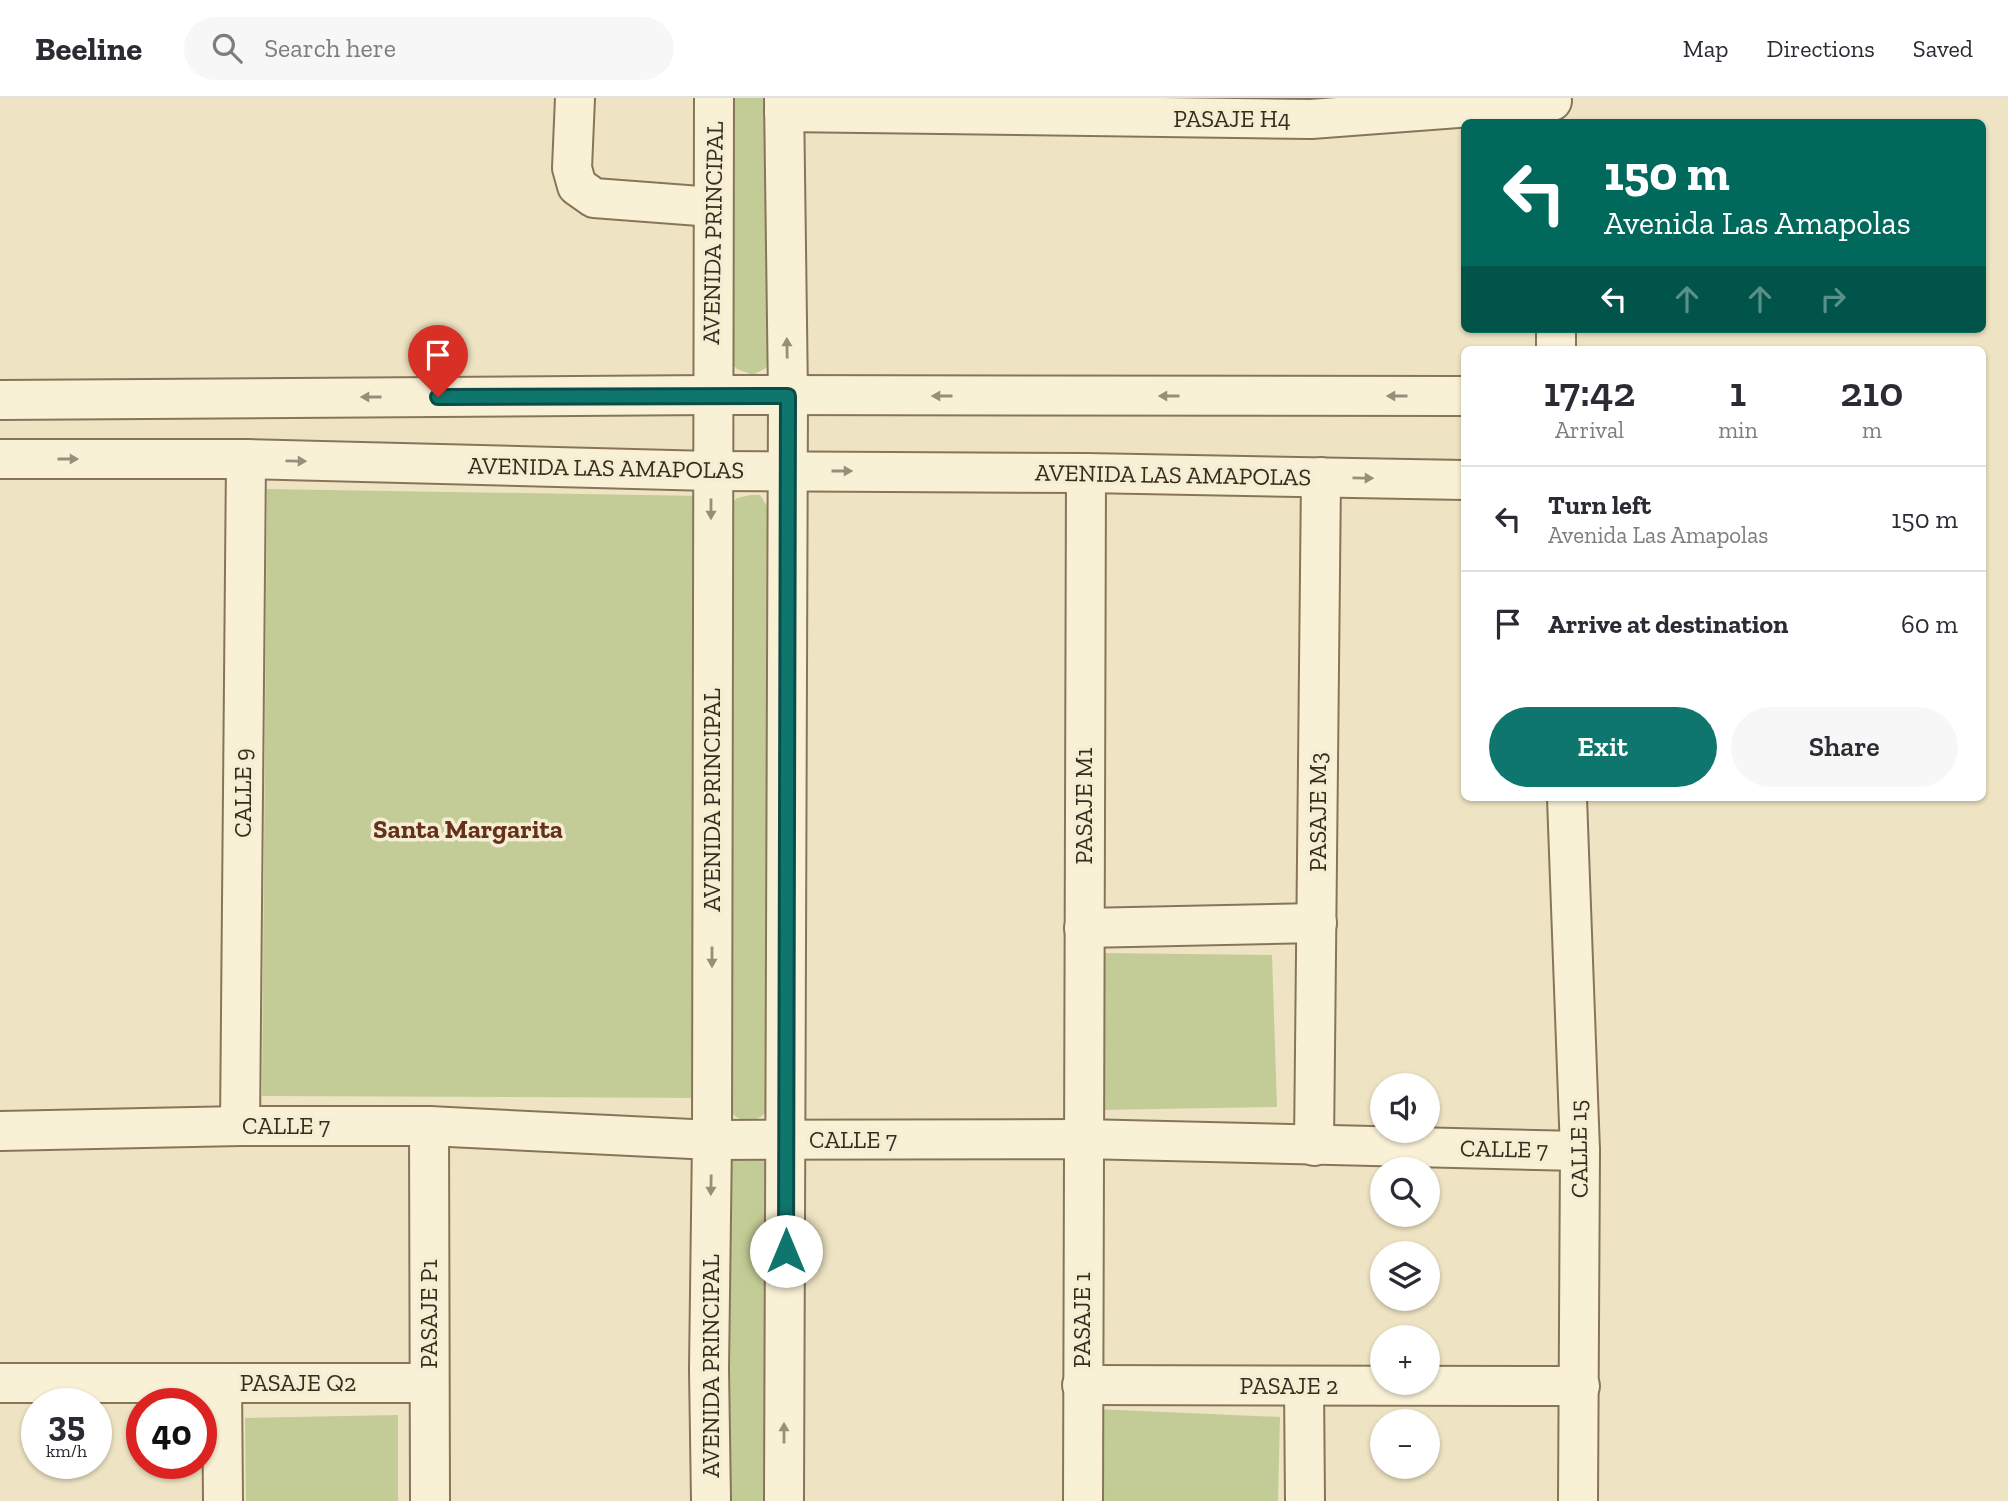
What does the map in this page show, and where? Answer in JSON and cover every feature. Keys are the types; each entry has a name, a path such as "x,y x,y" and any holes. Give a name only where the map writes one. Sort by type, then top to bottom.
{"street":[{"path":"575,98 572,168 577,186 594,198 713,207"},
{"name":"AVENIDA PRINCIPAL","path":"711,1501 711,395 714,98"},
{"path":"784,105 788,396 784,1501"},
{"name":"PASAJE H4","path":"784,105 1311,109 1552,107"},
{"path":"0,400 711,395 1461,397"},
{"name":"AVENIDA LAS AMAPOLAS","path":"0,459 246,460 711,471 1086,473 1461,480"},
{"name":"CALLE 9","path":"240,1126 246,460"},
{"name":"PASAJE M1","path":"1082,1139 1086,473"},
{"name":"PASAJE M3","path":"1314,1146 1321,477"},
{"name":"CALLE 15","path":"1567,801 1580,1151 1578,1501"},
{"path":"1084,928 1317,923"},
{"name":"CALLE 7","path":"0,1131 240,1126 429,1126 712,1140 1082,1139 1580,1151"},
{"name":"PASAJE P1","path":"429,1126 430,1501"},
{"name":"PASAJE 1","path":"1082,1139 1083,1501"},
{"name":"PASAJE Q2","path":"0,1383 428,1383"},
{"path":"222,1383 223,1501"},
{"name":"PASAJE 2","path":"1083,1385 1580,1386"},
{"path":"1304,1386 1305,1501"}],"green space":[{"path":"729,98 772,98 770,360 766,368 753,375 737,369 730,362"},
{"path":"267,489 704,496 711,1098 262,1096"},
{"path":"760,495 767,506 771,1093 766,1112 757,1119 746,1120 732,1113 728,506 737,498"},
{"path":"1103,953 1272,955 1277,1107 1100,1110"},
{"path":"733,1157 762,1157 767,1164 770,1501 726,1501 726,1168"},
{"path":"1096,1409 1280,1417 1278,1501 1096,1501"},
{"path":"398,1415 398,1501 246,1501 245,1418"}],"district":[{"name":"Santa Margarita","path":"468,829"}],"route":[{"path":"438,397 788,396 786,1251"}]}
